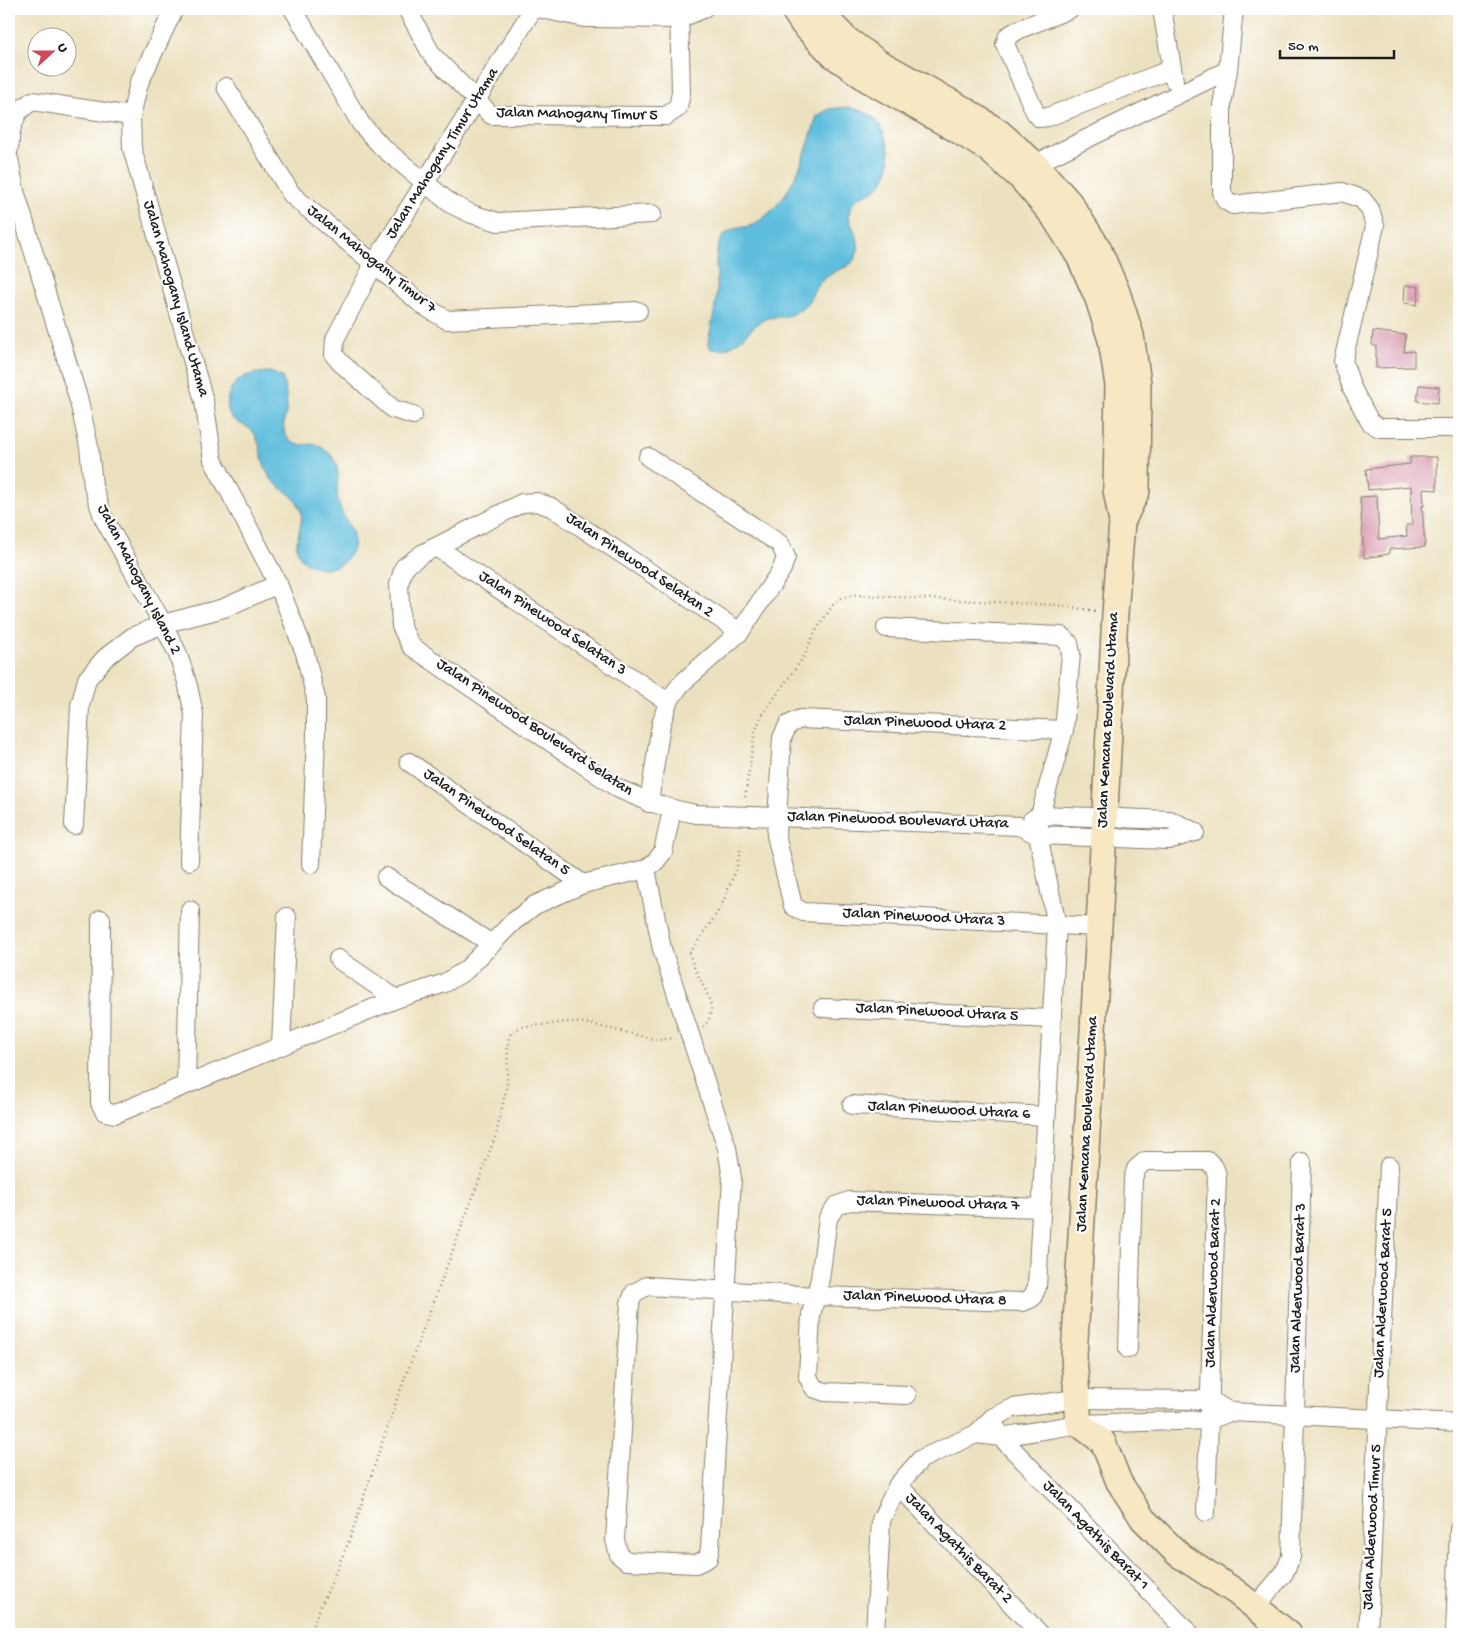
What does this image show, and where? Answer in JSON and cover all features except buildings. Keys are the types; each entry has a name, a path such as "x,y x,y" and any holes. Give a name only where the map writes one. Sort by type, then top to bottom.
{"street":[{"name":"Jalan Mahogany Island Utama","path":"174,9 139,83 131,116 132,148 204,400 213,460 278,584 305,653 316,699 311,864"},
{"path":"293,9 361,124 382,147 451,204 472,214 498,222 652,214"},
{"name":"Jalan Mahogany Timur 5","path":"407,9 432,55 491,115 666,116 678,108 681,92 679,14"},
{"name":"Jalan Mahogany Timur Utama","path":"413,415 393,409 340,363 334,355 335,339 374,264 534,9"},
{"path":"542,9 585,13 679,14 703,9"},
{"name":"Jalan Kencana Boulevard Utama","path":"793,9 804,24 833,54 867,80 1028,171"},
{"name":"Jalan Kencana Boulevard Utama","path":"818,9 846,39 870,56 965,110 1000,133 1028,171 1080,258 1098,300 1111,340 1118,385 1116,490 1122,522 1115,614 1074,1357 1079,1424"},
{"path":"1070,9 1020,29 1008,36 1005,44 1035,112 1040,118 1048,118 1172,68"},
{"path":"1162,9 1177,95"},
{"path":"1234,9 1228,70 1222,106 1222,192 1226,201 1232,205 1342,192 1362,198 1370,210 1375,226 1342,361 1352,388 1370,422 1375,427 1459,428"},
{"path":"1028,171 1228,70"},
{"name":"Jalan Mahogany Timur 7","path":"226,87 292,195 424,306 447,320 638,311"},
{"path":"9,149 11,130 18,112 32,102 131,116"},
{"name":"Jalan Mahogany Island 2","path":"9,159 15,191 79,401 89,446 93,486 100,509 163,624 177,652 187,682 194,714 189,861"},
{"path":"648,457 780,544 786,557 782,569 740,632 681,684 668,702 661,724 649,803"},
{"name":"Jalan Pinewood Selatan 2","path":"436,547 522,503 537,502 551,507 740,632"},
{"name":"Jalan Pinewood Boulevard Selatan","path":"436,547 422,554 404,568 399,584 401,626 411,646 619,789 649,803 672,810 696,814 777,816"},
{"name":"Jalan Pinewood Selatan 3","path":"436,547 668,702"},
{"path":"74,825 80,706 87,680 104,658 132,637 163,624 224,608 278,584"},
{"path":"886,628 1061,636 1069,643 1071,654 1064,730 1040,815 1038,835 1057,925 1041,1208"},
{"name":"Jalan Pinewood Utara 2","path":"777,816 782,738 788,725 800,719 1064,730"},
{"name":"Jalan Pinewood Selatan 5","path":"408,762 583,884"},
{"path":"101,919 100,1102 105,1112 115,1114 396,999 446,983 466,970 513,922 536,905 583,884 646,869 656,862 663,852 672,810"},
{"path":"1040,815 1103,827"},
{"name":"Jalan Pinewood Boulevard Utara","path":"1019,826 1040,815"},
{"name":"Jalan Pinewood Boulevard Utara","path":"777,816 1019,826 1038,835 1103,827"},
{"name":"Jalan Pinewood Utara 3","path":"777,816 776,835 793,906 803,912 1099,927"},
{"path":"646,869 662,950 727,1148 732,1178 725,1291"},
{"path":"386,876 492,944"},
{"path":"186,1085 190,910"},
{"path":"281,1046 287,917"},
{"path":"338,959 396,999"},
{"name":"Jalan Pinewood Utara 5","path":"823,1008 1051,1019"},
{"name":"Jalan Pinewood Utara 6","path":"852,1105 1046,1116"},
{"name":"Jalan Alderwood Barat 2","path":"1128,1350 1134,1179 1136,1169 1145,1161 1208,1161 1214,1167 1217,1176 1206,1512"},
{"name":"Jalan Alderwood Barat 3","path":"1255,1607 1284,1573 1291,1557 1302,1162"},
{"name":"Jalan Alderwood Barat 5","path":"1378,1419 1390,1166"},
{"name":"Jalan Pinewood Utara 7","path":"816,1296 828,1218 836,1206 849,1201 1041,1208"},
{"name":"Jalan Pinewood Utara 8","path":"725,1291 708,1558 696,1564 628,1561 619,1555 615,1540 630,1302 634,1293 647,1286 816,1296 1023,1302 1032,1298 1037,1286 1041,1208"},
{"path":"816,1296 811,1316 808,1377 814,1388 825,1392 907,1395"},
{"path":"875,1634 881,1520 898,1485 921,1459 976,1434 992,1418 1012,1408 1076,1399 1210,1400 1230,1412"},
{"path":"976,1434 1001,1437 1079,1424 1209,1420 1230,1412 1459,1423"},
{"name":"Jalan Agathis Barat 1","path":"992,1418 1001,1437 1190,1634"},
{"name":"Jalan Alderwood Timur 5","path":"1368,1634 1378,1419"},
{"path":"1079,1424 1103,1442 1119,1482 1144,1519 1178,1554 1255,1607 1289,1634"},
{"name":"Jalan Agathis Barat 2","path":"898,1485 1040,1634"},
{"path":"1455,1634 1459,1529"}],"path":[{"path":"701,1029 706,1025 711,1014 711,1000 691,962 690,953 721,907 737,866 741,846"},
{"path":"309,1634 349,1541 397,1399 496,1134 507,1085 508,1040 512,1033 521,1027 569,1022 658,1040 674,1038"}],"water":[{"path":"849,107 865,112 873,117 884,133 889,153 887,173 883,182 876,189 854,201 850,209 850,220 858,243 856,256 851,264 834,272 822,281 808,302 796,312 787,316 765,319 728,348 711,349 708,343 715,310 716,256 722,238 733,229 756,223 779,202 796,176 817,116 829,109"},
{"path":"270,372 282,377 287,407 284,430 287,437 294,443 320,446 330,454 337,466 337,491 340,509 352,532 353,543 352,551 348,557 337,566 323,568 315,566 306,563 300,556 297,549 301,522 298,503 269,476 254,433 234,420 229,413 228,397 230,390 238,380 256,373"}]}
